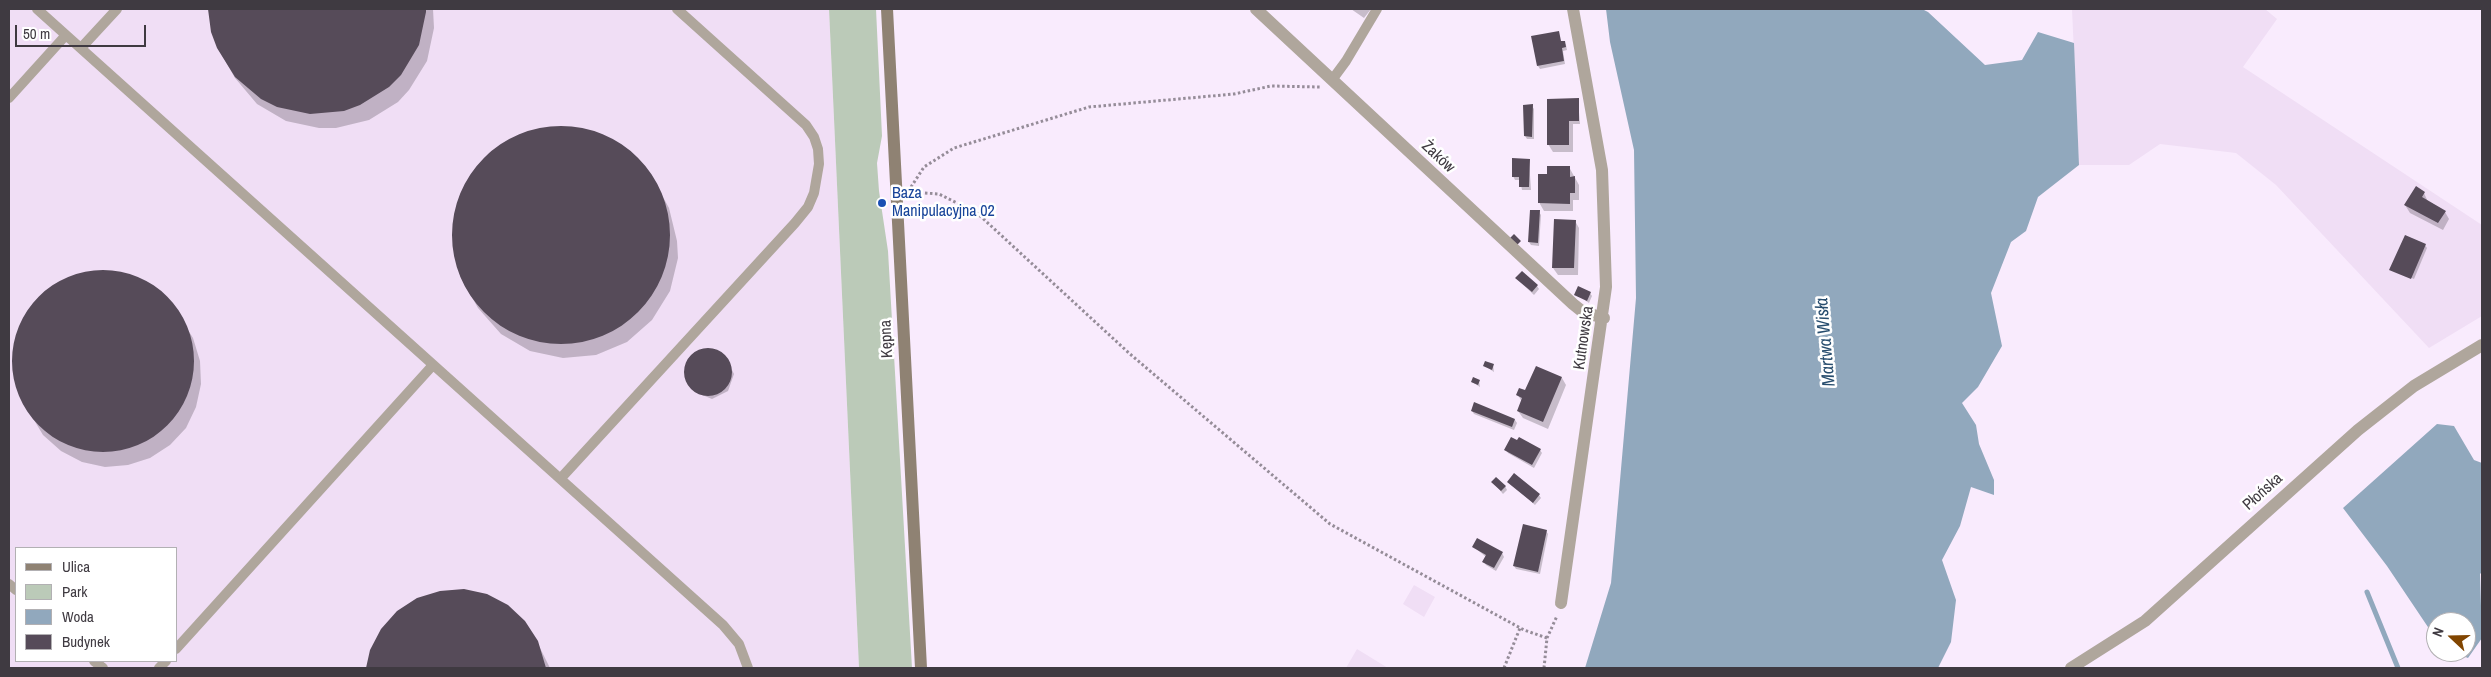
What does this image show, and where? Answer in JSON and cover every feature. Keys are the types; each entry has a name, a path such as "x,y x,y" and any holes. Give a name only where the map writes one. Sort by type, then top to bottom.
{"street":[{"name":"Kępna","path":"887,9 902,192 921,668"},
{"name":"Żaków","path":"1256,9 1573,304 1583,312 1604,318"},
{"name":"Kutnowska","path":"1562,603 1604,318 1606,288 1602,170 1573,9"},
{"name":"Płońska","path":"2071,668 2145,621 2365,424 2414,386 2482,345"}],"lane":[{"path":"37,9 723,625 739,644 748,668"},
{"path":"81,48 117,9"},
{"path":"561,478 795,223 808,207 814,193 819,164 818,149 814,137 806,125 677,9"},
{"path":"1332,80 1346,61 1377,9"},
{"path":"9,98 66,35"},
{"path":"178,648 433,365"}],"path":[{"path":"902,192 924,167 954,148 1089,107 1234,94 1271,86 1320,87 1323,83 1332,80"},
{"path":"902,192 939,194 976,213 1130,354 1330,524 1520,628 1547,638"},
{"path":"1544,668 1547,638 1562,603"},
{"path":"1504,668 1520,628"}],"shaded area":[{"path":"9,9 829,9 859,668 9,668"},
{"path":"2072,9 2265,9 2277,19 2243,67 2482,225 2482,316 2429,348 2276,185 2236,153 2160,144 2129,165 2079,165"},
{"path":"1414,585 1435,597 1424,617 1403,604"},
{"path":"1357,649 1388,668 1346,668"}],"green space":[{"path":"829,9 876,9 882,136 877,163 888,251 912,668 859,668"}],"water":[{"name":"Martwa Wisła","path":"1606,9 1922,9 1928,12 1985,65 2022,60 2038,32 2074,43 2079,165 2038,197 2026,231 2011,242 1991,293 2002,346 1978,387 1962,403 1976,425 1979,444 1994,480 1994,495 1971,487 1960,526 1942,560 1956,600 1951,642 1938,668 1585,668 1611,583 1636,298 1634,150 1610,42"},
{"path":"2437,424 2454,426 2474,460 2482,463 2482,572 2480,574 2482,638 2476,647 2476,612 2426,612 2426,624 2387,566 2343,508"}],"building":[{"path":"208,9 426,9 426,12 419,45 401,75 389,87 360,105 344,111 310,114 277,107 261,99 235,77 217,48 211,32"},
{"path":"1559,31 1561,41 1565,41 1566,47 1562,48 1564,61 1537,66 1531,36"},
{"path":"1579,98 1579,121 1569,121 1569,145 1547,145 1547,99"},
{"path":"1533,104 1532,137 1524,136 1523,105"},
{"path":"572,126 603,134 622,144 638,158 652,174 662,193 670,224 670,246 662,277 652,296 638,312 622,326 603,336 572,344 550,344 519,336 500,326 470,296 460,277 454,256 452,224 460,193 470,174 500,144 519,134 540,128"},
{"path":"1512,158 1530,159 1529,187 1519,187 1519,177 1512,177"},
{"path":"1547,166 1570,166 1570,177 1575,176 1575,193 1570,193 1570,204 1538,203 1538,174 1547,174"},
{"path":"2416,186 2425,192 2422,197 2446,211 2438,223 2404,205"},
{"path":"1530,210 1540,210 1538,243 1528,242"},
{"path":"1554,219 1576,220 1574,268 1552,268"},
{"path":"1514,234 1521,241 1517,245 1509,239"},
{"path":"2405,235 2426,244 2411,279 2389,270"},
{"path":"103,270 121,272 138,277 167,297 187,326 192,343 194,361 192,379 187,396 167,425 138,445 121,450 103,452 85,450 68,445 39,425 19,396 14,379 12,361 14,343 19,326 39,297 68,277 85,272"},
{"path":"1522,271 1538,285 1532,292 1515,278"},
{"path":"1578,286 1591,292 1587,301 1574,295"},
{"path":"703,348 713,348 725,355 732,367 732,377 725,389 713,396 703,396 695,392 688,385 684,377 684,367 688,359 695,352"},
{"path":"1485,361 1494,364 1492,370 1483,366"},
{"path":"1536,366 1562,377 1543,422 1517,411 1522,398 1516,395 1519,388 1525,390"},
{"path":"1473,377 1480,380 1478,385 1471,382"},
{"path":"1474,402 1515,419 1512,427 1471,411"},
{"path":"1511,437 1517,440 1519,437 1541,449 1532,465 1504,450"},
{"path":"1514,473 1540,494 1533,503 1507,482"},
{"path":"1496,477 1506,486 1501,491 1491,482"},
{"path":"1523,524 1547,530 1538,572 1513,566"},
{"path":"1477,538 1503,552 1494,568 1482,562 1486,555 1472,547"},
{"path":"464,589 487,594 508,605 525,621 538,641 546,668 366,668 370,650 381,629 397,611 417,598 440,591"}],"waterway":[{"path":"2367,592 2398,668"}],"place":[{"name":"Baza Manipulacyjna 02","path":"882,203"}]}
